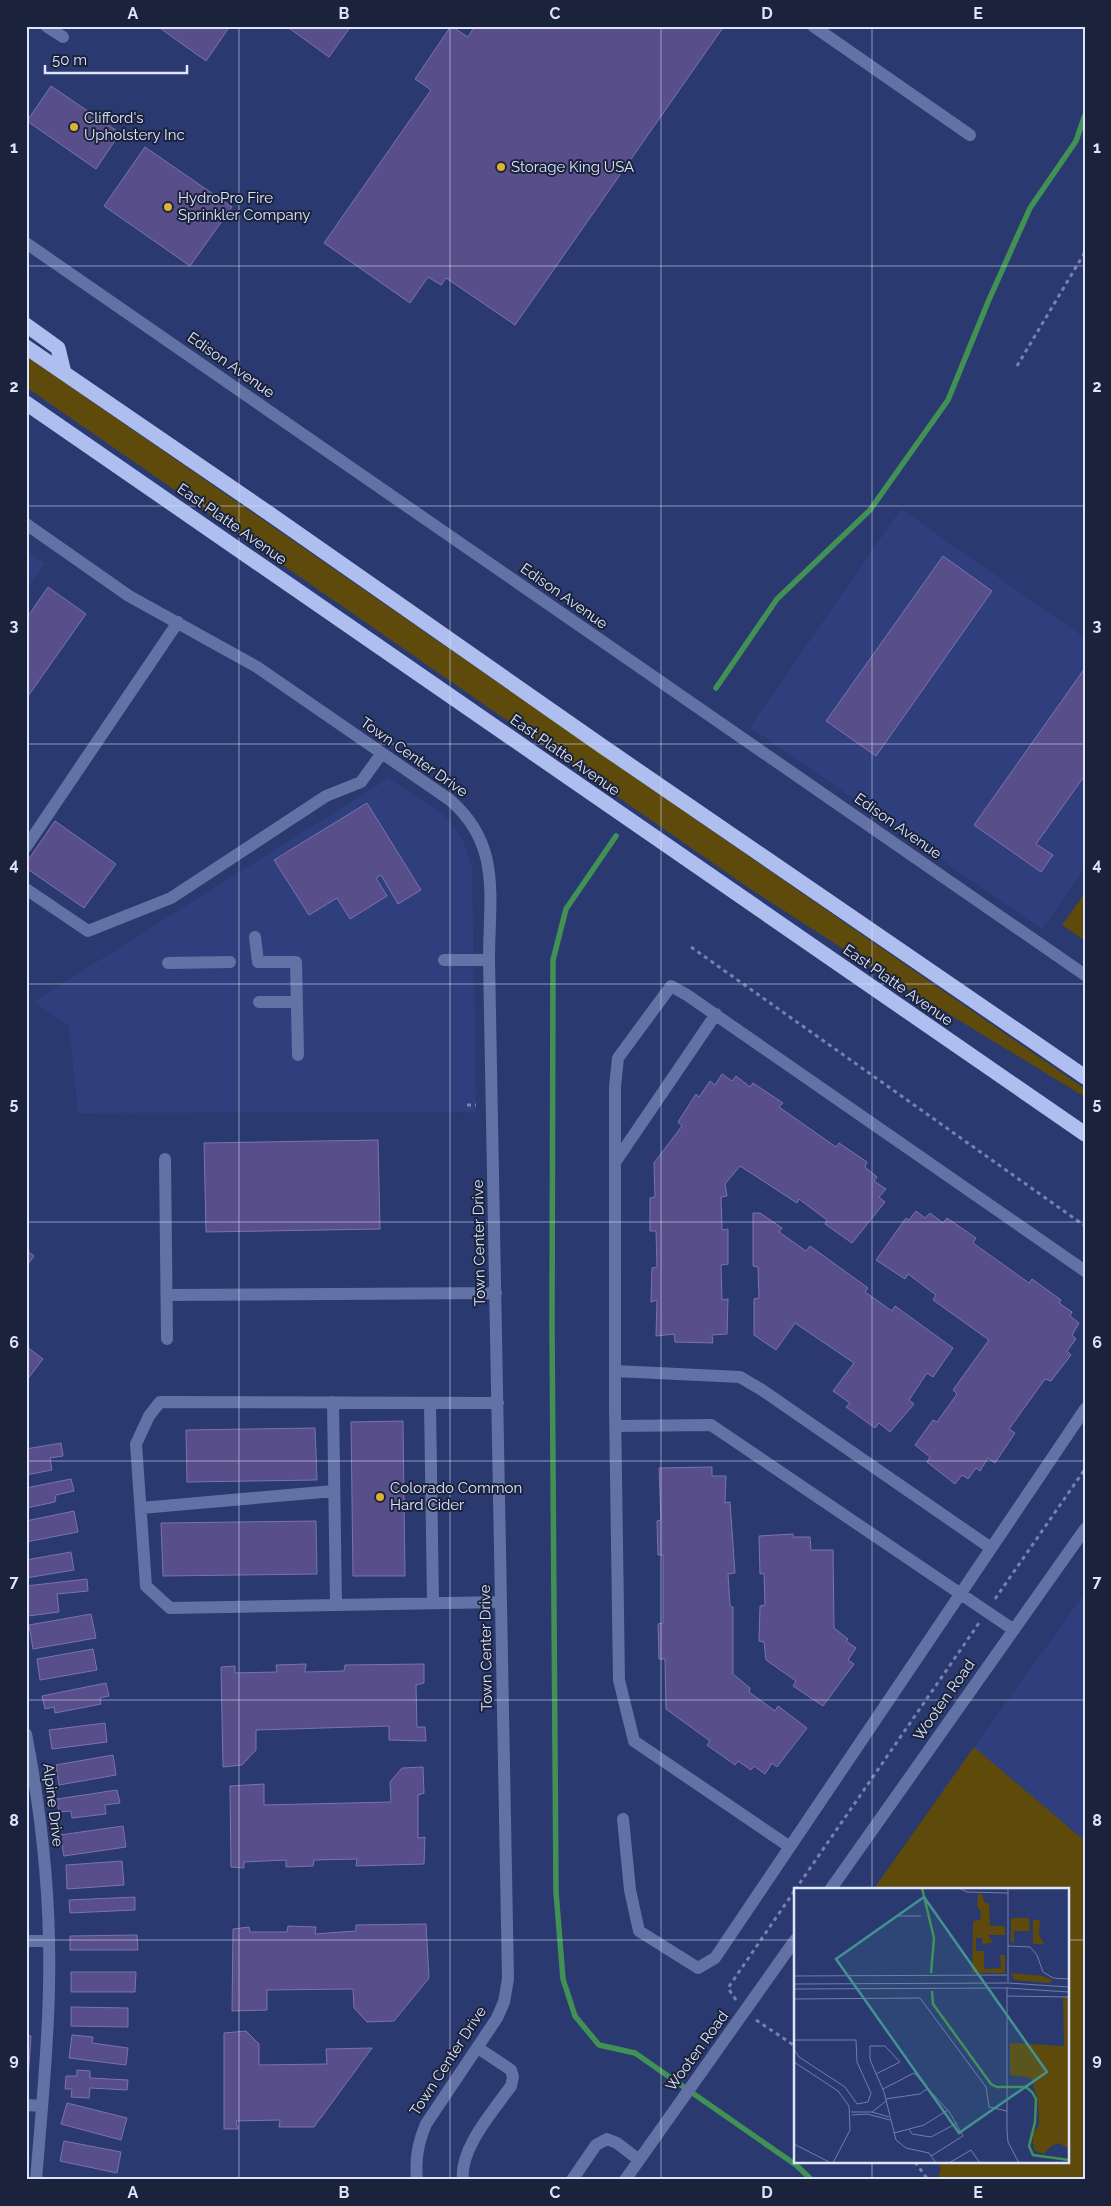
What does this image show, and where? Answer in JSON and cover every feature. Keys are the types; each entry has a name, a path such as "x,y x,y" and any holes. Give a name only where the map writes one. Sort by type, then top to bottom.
{"highway":[{"path":"26,326 58,348 64,373"},
{"name":"East Platte Avenue","path":"26,347 262,508 602,746 1085,1077"},
{"name":"East Platte Avenue","path":"26,403 1085,1134"}],"street":[{"path":"46,26 62,37"},
{"path":"813,26 970,136"},
{"name":"Edison Avenue","path":"26,243 1085,974"},
{"name":"Town Center Drive","path":"26,524 129,596 258,667 382,752 450,800 465,813 475,826 485,848 490,872 489,960 508,1978 504,2002 497,2018 426,2124 418,2143 415,2163 417,2180"},
{"path":"26,846 178,622"},
{"path":"26,889 88,930 171,898 326,796 361,782 382,752"},
{"path":"255,937 258,962 296,962 298,1055"},
{"path":"444,960 489,960"},
{"path":"168,963 230,962"},
{"path":"790,1847 634,1741 619,1680 615,1371 615,1087 618,1058 671,986 716,1014 1085,1271"},
{"path":"259,1002 297,1002"},
{"path":"615,1162 716,1014"},
{"path":"165,1160 167,1340"},
{"path":"167,1295 496,1293"},
{"path":"615,1371 740,1377 991,1548"},
{"path":"498,1403 160,1402 149,1416 136,1444 146,1586 170,1608 502,1602"},
{"path":"333,1402 336,1605"},
{"path":"430,1403 432,1604"},
{"path":"623,1819 630,1890 638,1931 698,1968 715,1958 1085,1409"},
{"path":"616,1426 711,1425 1014,1630"},
{"path":"141,1508 334,1492"},
{"name":"Wooten Road","path":"831,1888 1085,1529"},
{"name":"Alpine Drive","path":"26,1734 41,1834 47,1898 48,1941 49,1987 36,2180"},
{"path":"26,1941 48,1941"},
{"name":"Wooten Road","path":"625,2180 794,1941"},
{"path":"463,2180 462,2170 468,2150 511,2086 513,2078 511,2070 478,2048"},
{"path":"26,2105 42,2106"},
{"path":"572,2180 596,2145 607,2139 617,2143 639,2160"}],"path":[{"path":"1017,366 1085,252"},
{"path":"691,947 1085,1226"},
{"path":"796,1888 1085,1469"},
{"path":"728,1988 794,1891"},
{"path":"744,2012 794,2045"},
{"path":"916,2164 928,2180"}],"shaded area":[{"path":"26,356 1085,1089 1085,1097 865,963 749,888 26,387"},
{"path":"901,509 1085,638 1085,868 1042,929 750,727"},
{"path":"26,550 45,564 26,590"},
{"path":"389,778 442,814 458,831 467,850 472,869 476,1112 78,1113 69,1026 33,1002"},
{"path":"1085,893 1085,941 1062,925"},
{"path":"1085,1593 1085,1841 974,1747"},
{"path":"974,1747 1085,1841 1085,2180 937,2180 941,2168 938,2164 1068,2164 1068,1888 874,1888"}],"building":[{"path":"157,26 230,26 206,61"},
{"path":"286,26 351,26 329,57"},
{"name":"Storage King USA","path":"451,26 468,37 475,26 724,26 515,325 446,278 441,285 428,277 410,303 324,243 431,90 415,79"},
{"name":"Clifford's Upholstery Inc","path":"51,86 120,133 96,169 27,121"},
{"name":"HydroPro Fire Sprinkler Company","path":"145,147 232,207 190,266 104,206"},
{"path":"943,556 992,591 876,756 826,721"},
{"path":"48,587 86,614 26,699 26,619"},
{"path":"1085,668 1085,775 1036,844 1053,855 1041,872 974,825"},
{"path":"367,803 421,890 398,904 381,875 376,878 387,896 350,919 337,898 309,915 274,860"},
{"path":"55,821 116,864 84,908 26,868 26,863"},
{"path":"722,1074 732,1081 736,1076 750,1087 753,1083 783,1103 779,1107 836,1147 839,1143 867,1162 865,1167 877,1177 874,1181 886,1189 879,1197 885,1202 852,1243 825,1224 827,1220 799,1199 797,1203 740,1166 725,1184 727,1196 721,1197 722,1230 728,1229 728,1264 721,1265 722,1300 728,1299 727,1334 712,1335 713,1343 675,1342 674,1334 656,1336 657,1300 651,1302 652,1268 657,1267 656,1231 650,1231 650,1198 655,1197 654,1163 682,1126 678,1122 696,1094 699,1097 710,1081 715,1085"},
{"path":"378,1140 380,1229 206,1232 204,1143"},
{"path":"916,1211 925,1218 930,1213 943,1223 947,1218 976,1238 973,1243 1029,1283 1032,1279 1061,1300 1059,1303 1072,1312 1070,1316 1079,1323 1072,1335 1076,1339 1067,1351 1071,1355 1051,1381 1045,1379 1009,1429 1015,1433 995,1463 988,1458 980,1471 976,1468 968,1479 962,1475 955,1484 927,1462 930,1457 915,1445 933,1420 937,1422 957,1394 953,1390 989,1340 933,1300 936,1295 908,1274 905,1279 876,1260 906,1218 909,1220"},
{"path":"753,1213 760,1213 782,1228 779,1232 806,1251 810,1246 868,1288 865,1292 892,1311 895,1306 953,1348 933,1377 927,1373 909,1400 914,1404 890,1432 879,1423 875,1428 846,1407 850,1403 833,1391 854,1363 795,1323 776,1350 754,1335 754,1299 759,1298 758,1267 753,1266"},
{"path":"26,1250 34,1256 26,1267"},
{"path":"26,1346 43,1359 26,1381"},
{"path":"403,1421 405,1576 353,1576 351,1422"},
{"path":"315,1428 317,1480 187,1482 186,1430"},
{"path":"61,1443 63,1456 50,1458 52,1470 26,1475 26,1449"},
{"path":"712,1467 712,1476 726,1476 725,1503 730,1502 735,1573 728,1574 730,1606 733,1607 733,1674 750,1688 749,1692 775,1711 778,1706 807,1728 777,1767 772,1763 765,1774 754,1766 751,1770 738,1761 735,1765 707,1745 710,1741 666,1709 665,1659 659,1659 658,1624 663,1623 663,1555 658,1555 657,1521 661,1520 659,1468"},
{"path":"71,1479 74,1491 56,1495 55,1502 26,1508 26,1488"},
{"path":"74,1511 78,1532 26,1542 26,1521"},
{"path":"316,1521 317,1574 163,1576 161,1523"},
{"path":"793,1534 793,1537 810,1537 811,1550 833,1550 834,1628 848,1639 846,1641 856,1648 848,1660 854,1664 823,1706 793,1686 796,1681 766,1660 764,1642 759,1641 760,1606 765,1605 764,1573 760,1574 759,1536"},
{"path":"71,1552 74,1570 26,1578 26,1560"},
{"path":"87,1579 88,1591 57,1594 59,1612 28,1616 26,1586"},
{"path":"91,1614 96,1638 33,1649 29,1625"},
{"path":"93,1649 97,1670 40,1680 37,1659"},
{"path":"306,1664 305,1672 344,1671 345,1665 424,1664 424,1683 416,1685 417,1727 425,1727 426,1741 389,1740 389,1726 256,1730 256,1750 242,1765 223,1767 221,1667 235,1666 235,1673 277,1672 276,1665"},
{"path":"106,1683 109,1696 100,1698 101,1704 55,1713 54,1707 45,1709 42,1696"},
{"path":"105,1723 107,1742 52,1749 49,1730"},
{"path":"113,1755 116,1775 59,1785 56,1765"},
{"path":"423,1767 424,1793 418,1795 418,1838 425,1837 424,1864 356,1866 357,1859 314,1860 313,1866 286,1867 286,1860 244,1862 244,1868 231,1867 230,1786 264,1784 264,1805 391,1802 390,1782 402,1768"},
{"path":"117,1790 120,1803 105,1805 106,1814 72,1818 71,1811 59,1812 57,1799"},
{"path":"123,1826 126,1847 64,1856 60,1835"},
{"path":"122,1861 124,1885 67,1889 66,1865"},
{"path":"135,1897 135,1910 70,1913 69,1900"},
{"path":"426,1924 429,1978 394,2021 367,2022 354,2008 353,1989 267,1990 267,2010 232,2011 233,1929 249,1927 250,1932 287,1932 288,1926 316,1927 315,1934 356,1931 356,1925"},
{"path":"137,1935 138,1950 70,1950 70,1936"},
{"path":"71,1972 136,1972 135,1992 71,1992"},
{"path":"71,2007 128,2008 128,2027 71,2026"},
{"path":"246,2031 259,2044 259,2065 327,2064 326,2049 372,2048 314,2127 279,2127 280,2120 236,2121 238,2129 224,2129 224,2033"},
{"path":"26,2035 31,2036 28,2081 26,2081"},
{"path":"72,2035 93,2037 92,2043 128,2048 126,2065 69,2058"},
{"path":"77,2070 90,2071 90,2078 128,2080 127,2090 90,2088 89,2098 71,2097 72,2089 65,2089 66,2076 77,2076"},
{"path":"67,2103 127,2118 121,2140 61,2124"},
{"path":"64,2141 121,2152 117,2173 60,2161"}],"waterway":[{"path":"716,688 777,599 870,510 948,400 988,302 1030,208 1076,141 1085,115"},
{"path":"616,836 566,909 553,960 552,1325 556,1892 563,1979 575,2016 599,2045 635,2053 794,2164"},
{"path":"795,2164 812,2180"}],"place":[{"name":"Clifford's Upholstery Inc","path":"74,127"},
{"name":"Storage King USA","path":"501,167"},
{"name":"HydroPro Fire Sprinkler Company","path":"168,207"},
{"name":"Colorado Common Hard Cider","path":"380,1497"}]}
